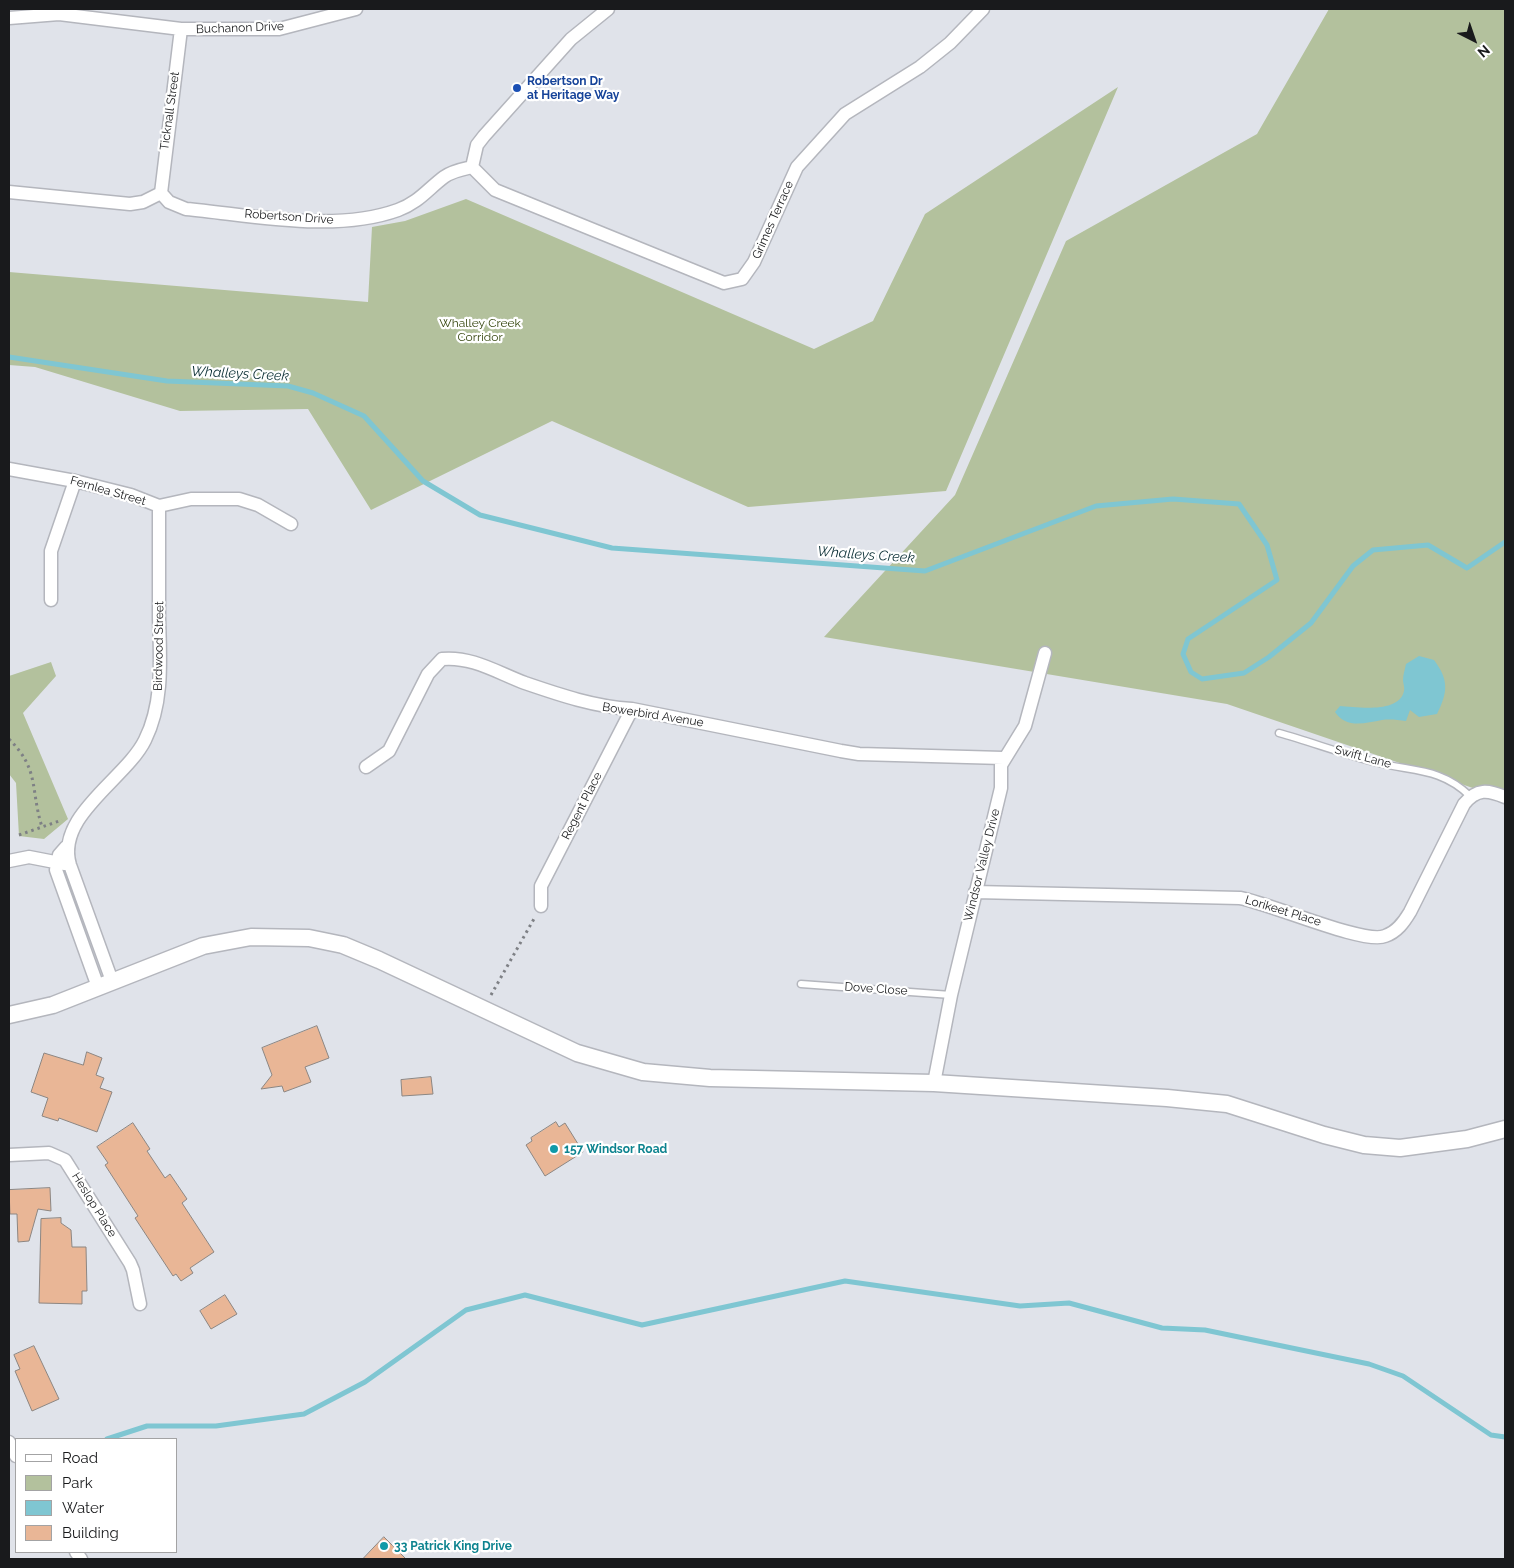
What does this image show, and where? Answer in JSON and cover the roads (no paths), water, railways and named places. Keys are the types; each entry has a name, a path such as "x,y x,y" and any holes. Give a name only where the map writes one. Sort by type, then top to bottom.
{"street":[{"name":"Buchanon Drive","path":"9,18 59,14 181,29 279,29 356,9"},
{"path":"472,167 476,145 571,39 608,9"},
{"name":"Grimes Terrace","path":"472,167 495,190 724,283 742,279 754,262 797,167 845,114 920,67 950,43 983,9"},
{"name":"Ticknall Street","path":"160,193 181,29"},
{"name":"Robertson Drive","path":"160,193 169,202 186,209 310,220 349,220 375,216 416,202 443,177 472,167"},
{"path":"9,192 130,204 143,202 160,193"},
{"name":"Fernlea Street","path":"9,469 75,481 131,495 159,506 191,499 239,500 258,505 291,524"},
{"path":"51,600 51,552 75,481"},
{"name":"Birdwood Street","path":"56,862 66,847 72,830 84,813 144,743 156,714 160,676 159,506"},
{"path":"1003,758 1018,739 1025,726 1044,653"},
{"name":"Bowerbird Avenue","path":"366,766 389,751 428,674 442,659 455,658 472,661 525,682 604,708 632,709 859,754 1003,758"},
{"name":"Regent Place","path":"541,906 541,886 632,709"},
{"name":"Windsor Valley Drive","path":"934,1083 951,995 1001,788 1001,765 1003,758"},
{"path":"1470,796 1484,791 1505,797"},
{"name":"Lorikeet Place","path":"976,892 1240,898 1275,907 1361,936 1384,937 1401,925 1410,912 1457,817 1470,796"},
{"path":"66,847 105,984"},
{"path":"9,861 29,857 70,865"},
{"path":"56,862 56,870 105,984"},
{"path":"9,1015 53,1005 186,951 217,942 251,937 309,938 343,945 577,1052 643,1072 710,1078 934,1083 1167,1098 1227,1104 1324,1135 1364,1145 1400,1148 1467,1139 1505,1129"},
{"name":"Heslop Place","path":"9,1155 41,1152 58,1155 64,1160 130,1263 140,1304"},
{"path":"9,1442 15,1454"}],"lane":[{"name":"Swift Lane","path":"1280,733 1376,762 1431,772 1456,784 1470,796"},
{"name":"Dove Close","path":"801,984 951,995"}],"water":[{"path":"1419,656 1434,660 1444,680 1445,693 1437,714 1419,717 1410,710 1406,721 1385,720 1356,724 1345,721 1335,712 1340,706 1376,708 1394,703 1404,691 1403,678 1406,664"}],"waterway":[{"name":"Whalleys Creek","path":"9,357 167,381 288,386 313,393 364,416 423,481 480,515 612,548 925,571 1096,506 1173,499 1239,504 1267,545 1277,580 1188,639 1183,654 1191,672 1202,679 1244,673 1269,657 1311,623 1353,566 1373,550 1428,545 1467,568 1505,542"},
{"path":"110,1438 147,1426 216,1426 304,1414 365,1382 466,1310 525,1295 642,1325 845,1281 1020,1306 1069,1303 1162,1328 1205,1330 1369,1364 1403,1376 1491,1435 1505,1437"}],"place":[{"name":"Robertson Dr at Heritage Way","path":"517,88"},
{"name":"157 Windsor Road","path":"554,1149"},
{"name":"33 Patrick King Drive","path":"384,1546"}],"park label":[{"name":"Whalley Creek Corridor","path":"480,330"}]}
